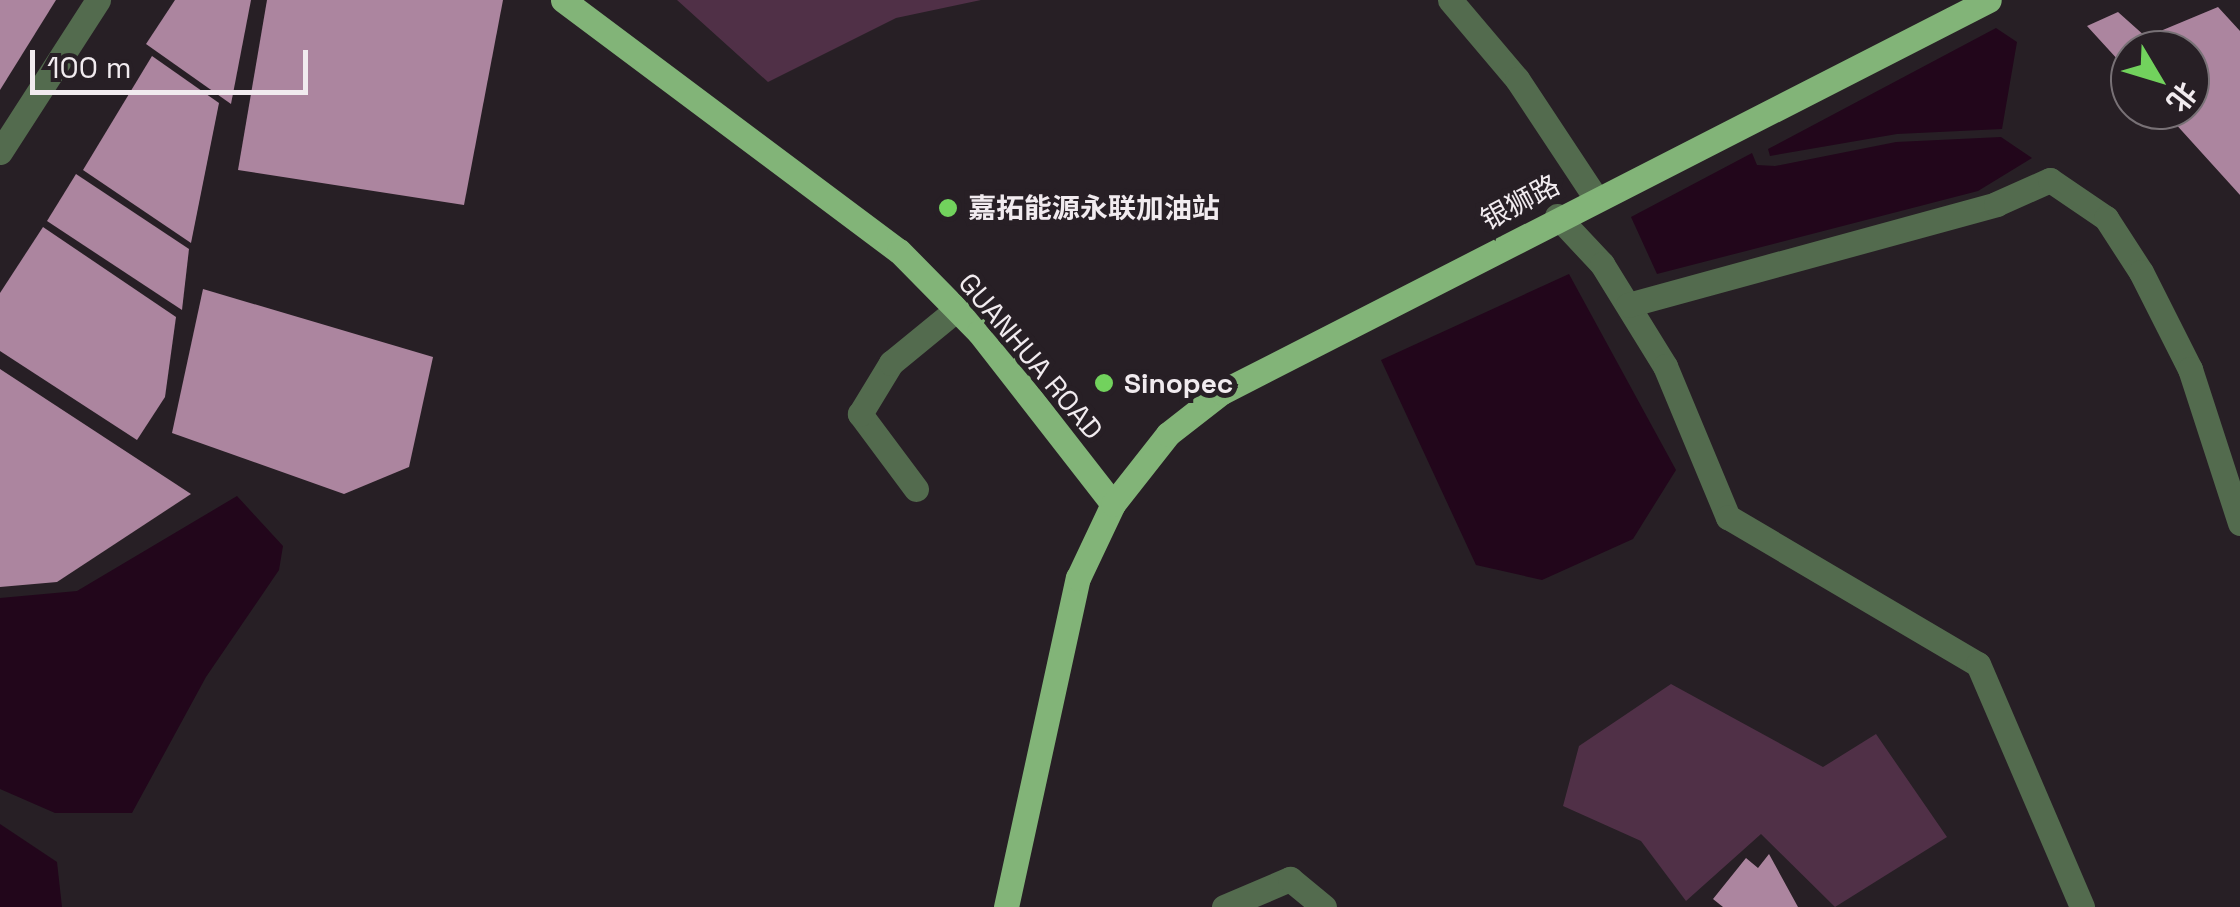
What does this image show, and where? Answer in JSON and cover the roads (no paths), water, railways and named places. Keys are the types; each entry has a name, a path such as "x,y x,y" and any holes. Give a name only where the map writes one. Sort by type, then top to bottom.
{"main road":[{"name":"GUANHUA ROAD","path":"562,0 899,251 957,309 1113,504"},
{"name":"银狮路","path":"1113,504 1168,434 1222,392 1595,196 1989,0"},
{"path":"1006,907 1078,578 1113,504"}],"street":[{"path":"0,152 98,0"},
{"path":"1450,0 1518,78 1595,196"},
{"path":"1628,305 1996,204 2050,180 2106,218 2140,272 2190,369 2240,523"},
{"path":"1557,216 1628,305 1665,366 1728,517 1978,664 2082,907"},
{"path":"916,489 860,414 892,363 957,309"},
{"path":"1224,907 1290,879 1324,907"}],"place":[{"name":"嘉拓能源永联加油站","path":"948,208"},
{"name":"Sinopec","path":"1104,383"}]}
